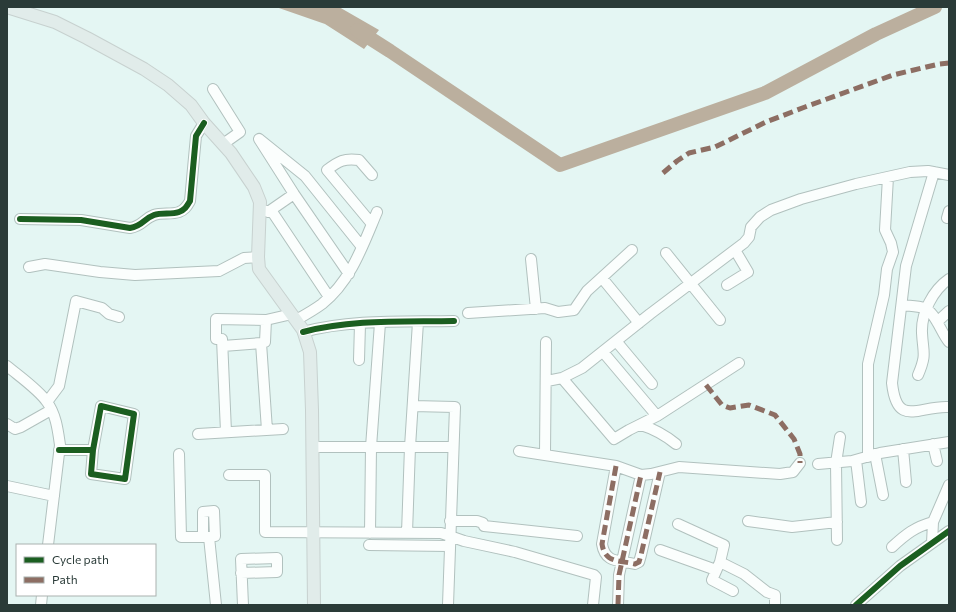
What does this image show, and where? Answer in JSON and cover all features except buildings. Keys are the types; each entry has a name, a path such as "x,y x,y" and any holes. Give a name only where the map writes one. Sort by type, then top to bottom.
{"main road":[{"path":"7,8 54,22 144,69 168,85 191,105 204,123 223,144 254,186 264,210 258,257 259,269 294,317 303,332 310,352 314,605"}],"street":[{"path":"213,88 240,132 223,144"},
{"path":"20,218 81,220 130,228 137,227 146,219 156,215 179,212 186,207 190,201 196,136 204,123"},
{"path":"349,274 294,194 259,139 305,176 362,247"},
{"path":"372,174 359,160 349,159 338,162 327,170 372,224"},
{"path":"547,381 562,378 582,368 603,352 735,250 749,237 751,227 760,217 771,210 801,199 856,184 910,172 928,171 949,175"},
{"path":"934,172 906,266 892,383 894,397 898,406 902,410 911,411 949,407"},
{"path":"883,495 872,455 868,364 884,294 887,268 893,252 885,230 888,177"},
{"path":"264,210 294,194"},
{"path":"264,210 273,213 329,297"},
{"path":"226,432 223,346 222,339 216,339 216,319 266,320 294,317 322,304 349,274 377,212"},
{"path":"468,313 545,308 558,312 574,310 588,291 632,250"},
{"path":"727,285 748,272 735,250"},
{"path":"666,253 720,320"},
{"path":"29,267 45,264 100,272 135,275 218,271 244,258 258,257"},
{"path":"531,259 536,309"},
{"path":"602,278 639,323"},
{"path":"918,375 924,362 922,332 926,308 948,278"},
{"path":"7,424 15,429 21,427 49,406 59,386 76,301 102,308 109,314 119,317"},
{"path":"902,305 926,308 932,314 948,339"},
{"path":"937,322 949,311"},
{"path":"223,346 265,342 266,320"},
{"path":"303,332 321,328 360,324 454,321"},
{"path":"408,533 410,447 418,322"},
{"path":"370,533 371,447 380,323"},
{"path":"359,360 360,324"},
{"path":"616,341 652,384"},
{"path":"545,454 547,381 546,342"},
{"path":"261,343 266,430"},
{"path":"603,352 657,416"},
{"path":"562,378 614,439 657,416 739,364"},
{"path":"7,366 49,406 58,431 59,450 48,544"},
{"path":"100,406 134,414 125,479 91,474 93,450 100,406"},
{"path":"413,406 455,407 449,541 448,605"},
{"path":"641,425 651,428 676,444"},
{"path":"198,434 283,429"},
{"path":"837,540 836,463 840,437"},
{"path":"818,464 856,460 872,455 949,442"},
{"path":"933,444 936,461"},
{"path":"312,447 453,447"},
{"path":"903,449 906,482"},
{"path":"59,450 93,450"},
{"path":"519,451 616,466 641,475 679,467 780,474 793,472 800,463"},
{"path":"179,454 181,537 206,537 216,605"},
{"path":"856,460 861,502"},
{"path":"616,466 602,544 603,553 608,558 635,564 639,562 660,472"},
{"path":"229,475 265,475 265,532 441,533 449,541"},
{"path":"618,605 619,576 641,475"},
{"path":"932,543 933,522 949,485"},
{"path":"7,486 54,496"},
{"path":"450,521 477,521 483,523 484,526 577,536"},
{"path":"748,521 792,527 837,522"},
{"path":"892,547 907,533 922,525 933,522"},
{"path":"678,524 724,545 712,580 733,591"},
{"path":"856,605 900,566 949,531"},
{"path":"369,545 449,541 464,542 515,552 594,575 596,577 593,605"},
{"path":"660,550 744,574 767,592 775,595 775,605"},
{"path":"241,573 243,605"}],"shaded area":[{"path":"276,7 339,7 379,30 364,49 325,24"}],"waterway":[{"path":"357,30 560,165 765,93 876,34 935,7"}],"marked path":[{"path":"663,173 689,153 715,147 766,122 893,75 949,63"},
{"path":"706,385 722,405 730,408 749,405 775,415 794,439 800,454 800,463"},
{"path":"616,466 602,544 606,555 609,558 635,564 639,562 641,555 660,472"},
{"path":"618,605 619,575 641,475"}],"cycle path":[{"path":"20,219 81,220 130,228 138,226 147,218 154,215 176,213 181,211 186,208 190,201 196,136 204,123"},
{"path":"303,332 359,323 454,321"},
{"path":"59,450 93,450 91,474 125,479 134,414 101,406 93,450"},
{"path":"856,605 900,566 949,531"}]}
